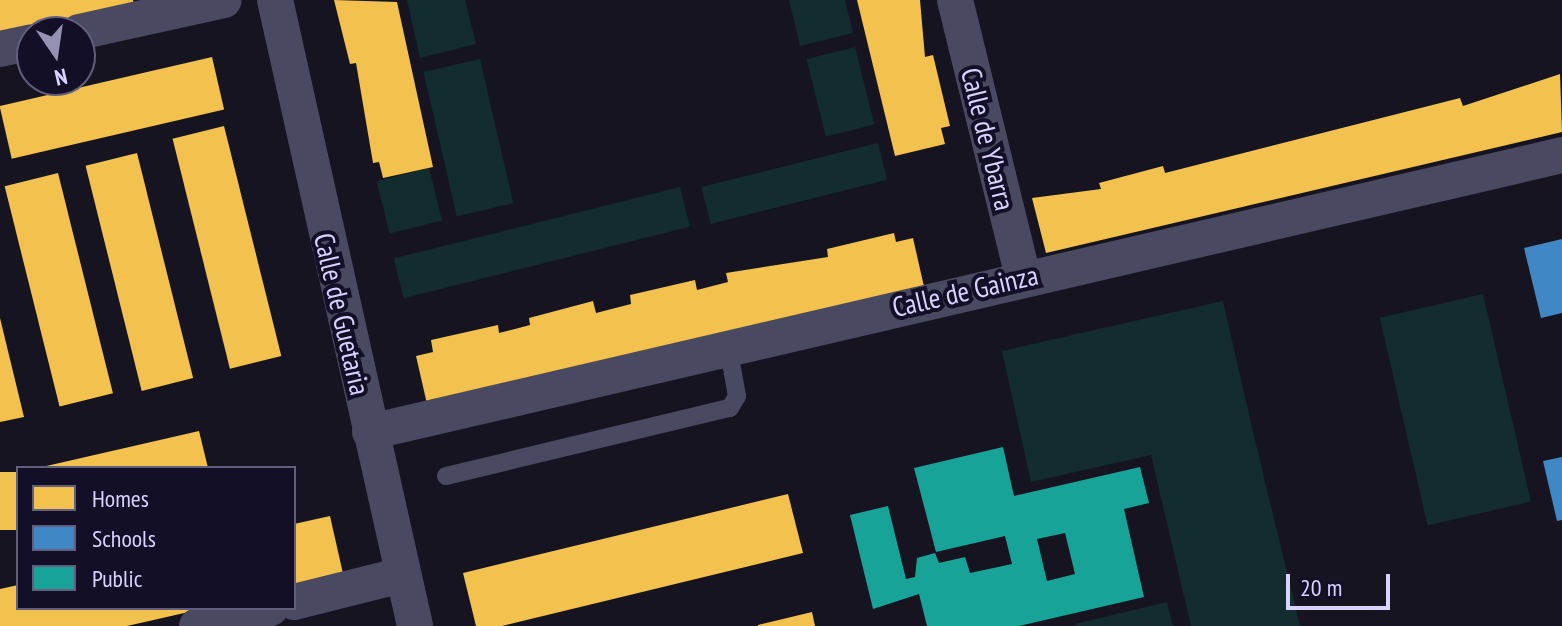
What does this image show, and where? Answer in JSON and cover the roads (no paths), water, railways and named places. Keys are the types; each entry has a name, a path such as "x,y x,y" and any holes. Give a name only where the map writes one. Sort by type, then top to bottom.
{"street":[{"path":"96,28 224,0"},
{"name":"Calle de Guetaria","path":"275,0 415,626"},
{"name":"Calle de Ybarra","path":"955,0 1023,277"},
{"name":"Calle de Gainza","path":"370,432 1023,277 1562,155"},
{"path":"296,602 402,575"},
{"path":"197,626 263,610"}],"lane":[{"path":"446,476 730,408 737,396 728,346"}]}
